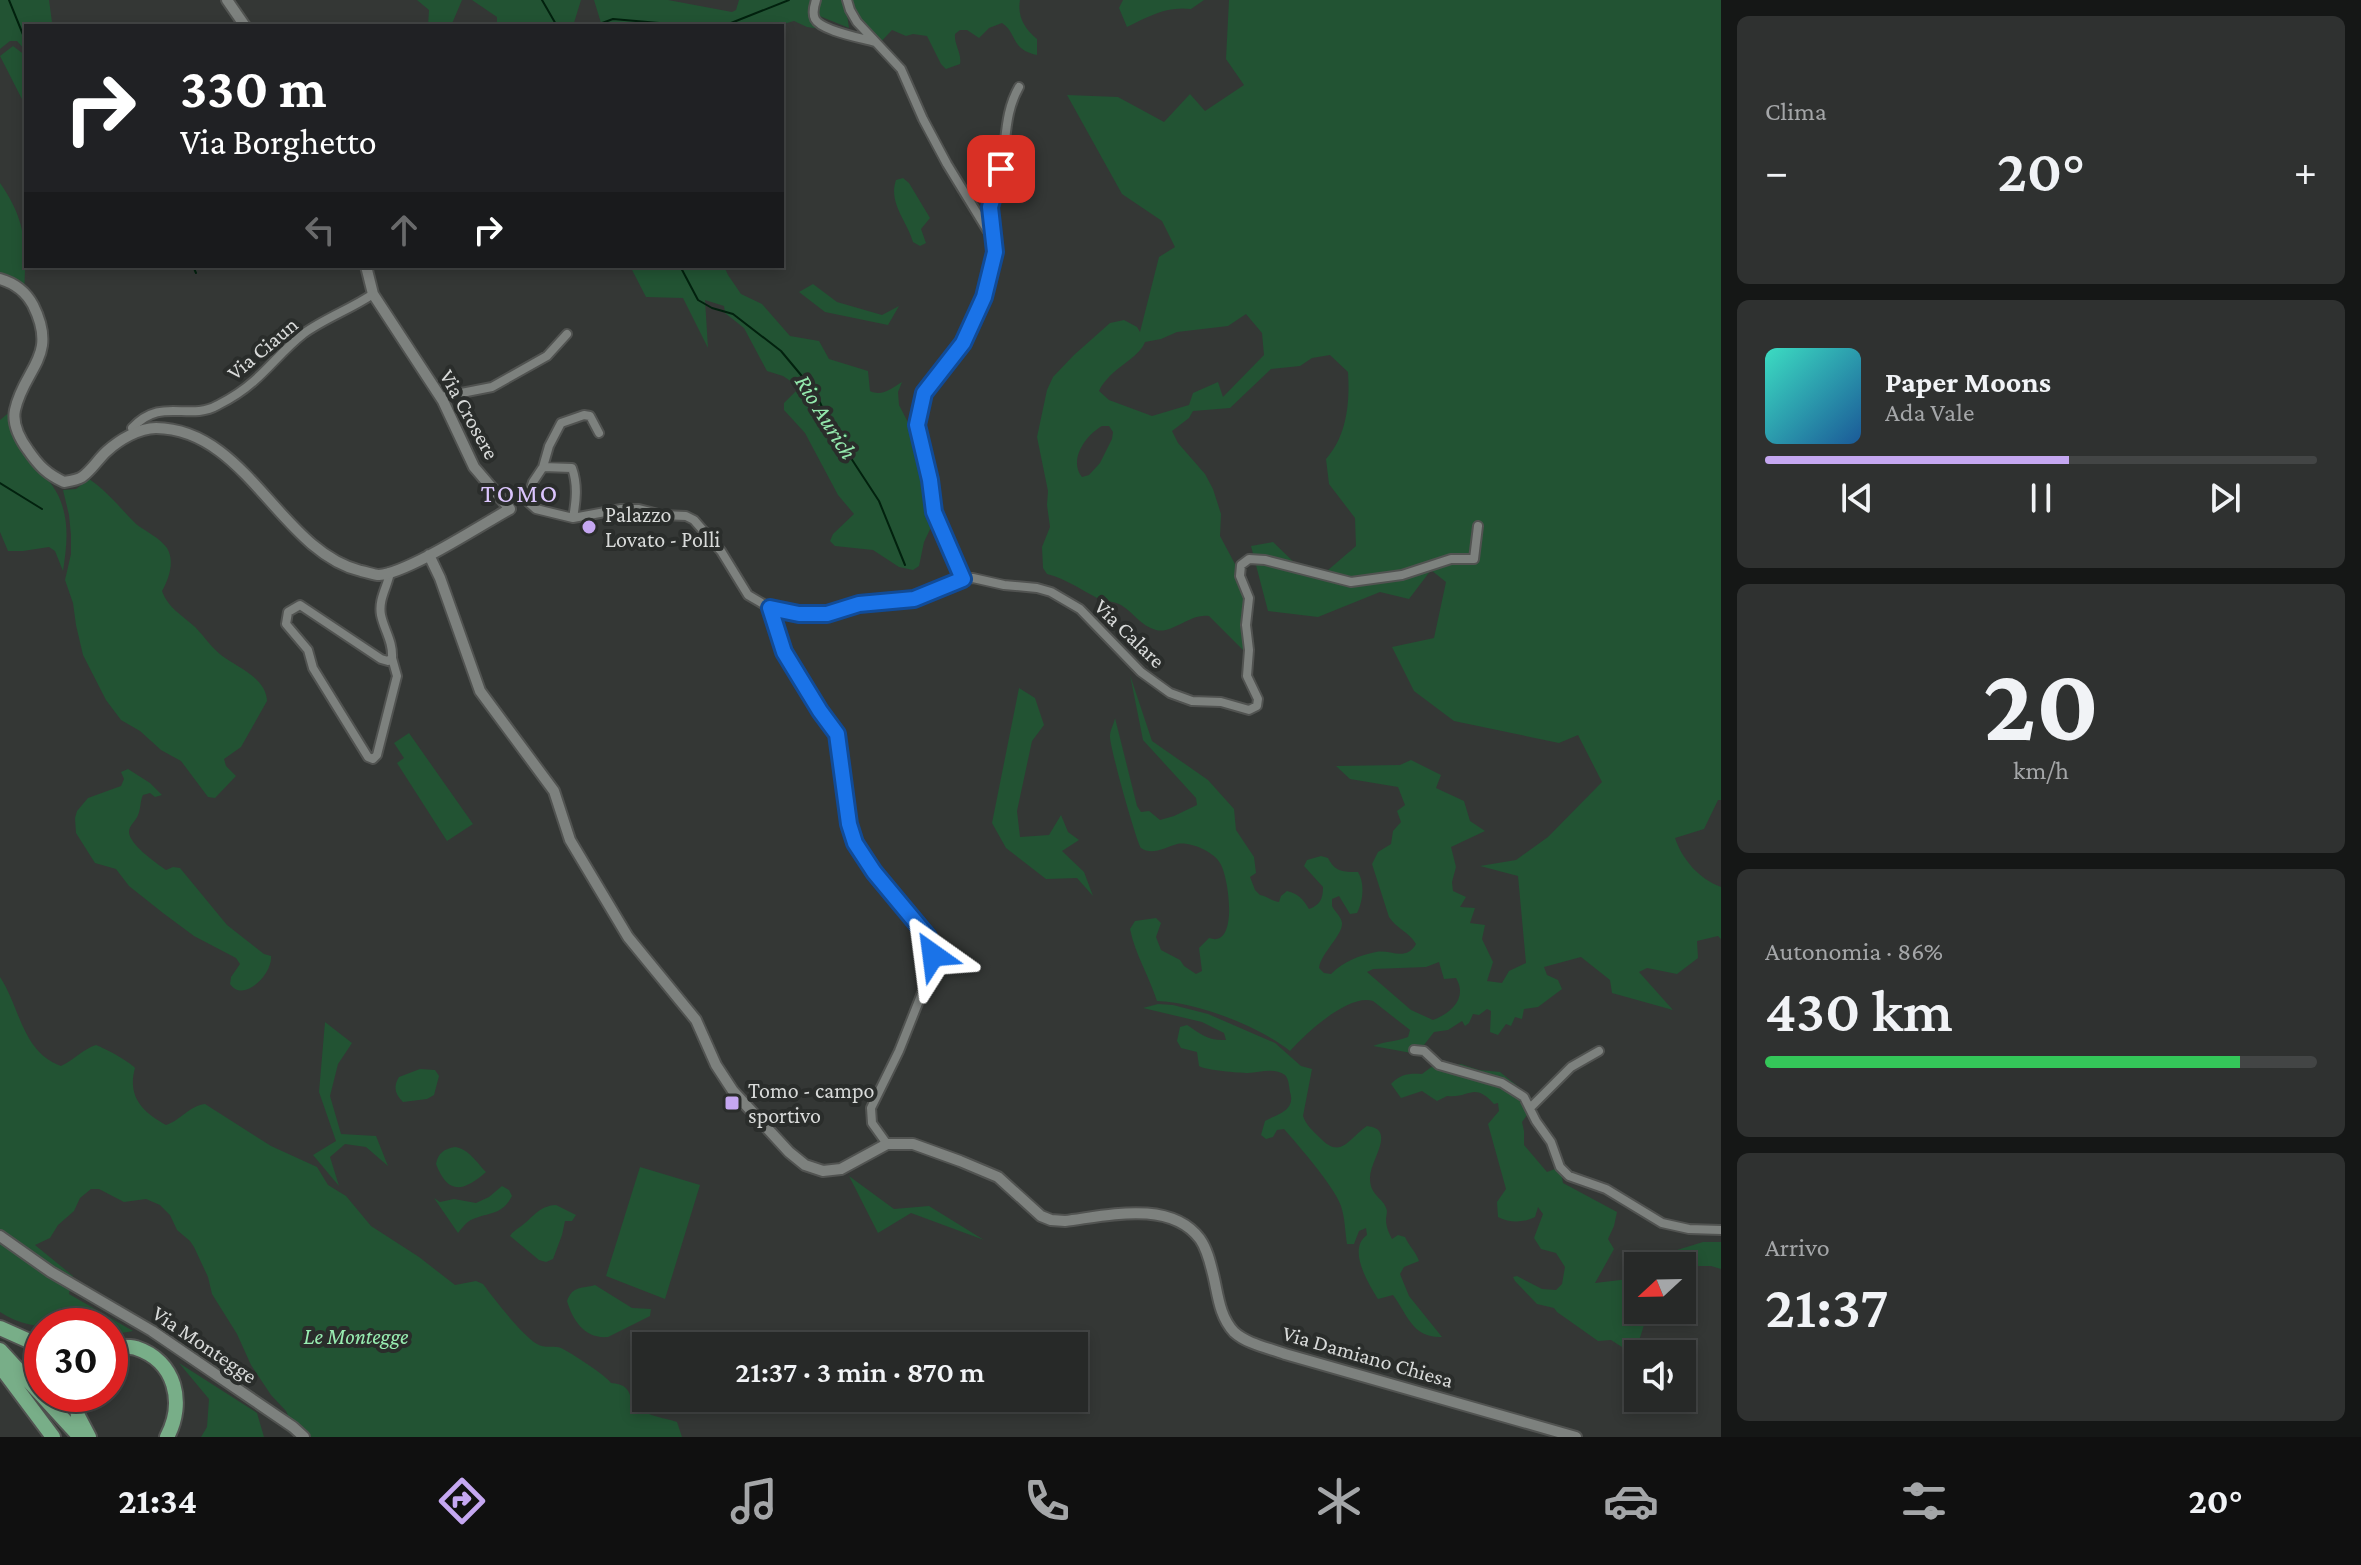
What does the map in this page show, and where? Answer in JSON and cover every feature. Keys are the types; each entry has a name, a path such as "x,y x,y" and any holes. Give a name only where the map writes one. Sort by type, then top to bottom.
{"highway":[{"path":"0,1328 24,1339"},
{"path":"128,1347 152,1356 169,1374 178,1397 174,1423 167,1437"},
{"path":"0,1350 80,1437"},
{"path":"0,1366 53,1437"},
{"path":"77,1412 89,1437"}],"street":[{"path":"227,0 244,24"},
{"path":"816,0 813,9 815,19 823,26 876,43"},
{"path":"847,0 857,22 901,69 947,164 994,241"},
{"path":"527,501 536,509 573,518 621,509 686,516 694,520 721,551 748,595 770,608 799,614 827,614 859,604 914,599 963,579 934,512 917,425 924,393 963,343 988,284 995,252 990,207 1001,169 1009,109 1019,87"},
{"name":"Via Crosere","path":"366,268 373,294 441,397 474,467 510,509"},
{"path":"0,279 16,286 29,299 38,315 43,338 38,363 14,412 18,435 47,474 64,482 81,478 108,449 134,433 155,428 188,434 221,453 310,541 332,558 354,569 379,575 390,572 429,555 527,501 549,446 561,423 568,419 590,416 599,433"},
{"name":"Via Ciaun","path":"134,433 132,428 152,412 197,411 215,407 253,382 284,349 305,333 373,294"},
{"path":"441,397 492,387 547,356 567,334"},
{"path":"543,467 572,468 576,500 573,518"},
{"name":"Via Calare","path":"963,579 981,578 1051,592 1080,609 1141,672 1170,693 1192,701 1221,702 1249,710 1257,706 1258,699 1247,676 1249,598 1240,576 1241,565 1249,559 1265,560 1351,582 1402,575 1451,559 1474,559 1478,526"},
{"path":"429,555 480,691 554,791 570,840 628,937 696,1020 716,1065 733,1091 789,1152 805,1165 823,1171 841,1169 887,1144 872,1123 871,1108 899,1051 924,988 933,955 928,937 855,843 849,824 837,734 784,652 770,608"},
{"path":"390,572 381,598 381,613 391,639 397,676 377,755 373,759 368,757 313,668 308,650 286,624 288,612 300,605 381,659 388,661 392,658"},
{"path":"1414,1050 1424,1051 1439,1065 1502,1083 1524,1097 1551,1142 1560,1167 1569,1176 1606,1189 1662,1223 1689,1229 1721,1230"},
{"path":"1530,1108 1571,1067 1599,1051"},
{"name":"Via Damiano Chiesa","path":"887,1144 913,1144 998,1177 1036,1212 1051,1220 1149,1213 1167,1217 1191,1231 1206,1250 1220,1307 1234,1331 1244,1339 1293,1356 1576,1437"},
{"name":"Via Montegge","path":"0,1236 51,1272 152,1331 304,1437"}],"green space":[{"path":"0,0 49,0 52,22 57,24 24,24 24,49 17,41 10,41 0,49"},
{"path":"417,0 462,0 452,24 428,24 429,10"},
{"path":"472,0 581,0 574,24 497,24 497,17"},
{"path":"594,0 668,0 732,12 736,10 739,0 845,0 849,28 817,15 821,29 794,21 783,24 601,23"},
{"path":"850,0 1020,0 1023,22 1037,39 1037,55 1022,49 1002,23 989,28 979,38 967,30 955,34 960,64 946,69 927,36 906,36 892,30 877,46 864,33"},
{"path":"1123,0 1204,0 1191,9 1166,10 1127,27 1119,8"},
{"path":"1229,0 1721,0 1721,800 1718,800 1704,829 1675,838 1692,867 1721,887 1721,939 1718,936 1697,941 1698,958 1677,974 1647,968 1639,972 1673,1010 1612,993 1610,980 1581,957 1544,967 1547,975 1558,980 1562,989 1538,1007 1524,1009 1522,1019 1515,1017 1511,1026 1506,1024 1498,1035 1490,1032 1491,1011 1487,1009 1479,1015 1473,1014 1465,1026 1462,1021 1448,1030 1434,1032 1417,1054 1373,1046 1408,1037 1410,1030 1373,1001 1363,1000 1340,1009 1290,1051 1245,1024 1190,1006 1157,1001 1132,938 1130,929 1135,921 1156,918 1161,923 1156,937 1161,950 1180,960 1196,974 1202,971 1199,948 1209,938 1218,939 1225,933 1228,896 1220,863 1207,851 1177,844 1150,851 1141,848 1138,842 1111,743 1110,734 1115,718 1141,812 1149,811 1160,820 1197,805 1196,798 1143,740 1130,675 1152,741 1208,780 1234,809 1236,830 1254,857 1256,873 1250,877 1260,895 1279,902 1287,891 1300,897 1309,909 1320,901 1323,887 1304,866 1307,860 1321,856 1328,858 1340,870 1358,872 1362,892 1357,913 1350,914 1339,896 1332,899 1332,906 1342,923 1321,962 1319,968 1324,973 1331,974 1346,962 1369,954 1403,954 1416,944 1389,917 1372,864 1378,852 1391,844 1393,831 1401,822 1397,811 1405,805 1398,787 1350,779 1336,766 1400,765 1411,760 1441,775 1436,788 1464,801 1470,821 1485,831 1451,847 1456,867 1453,891 1466,897 1460,907 1475,908 1470,923 1485,925 1482,939 1493,962 1487,981 1502,983 1509,971 1526,963 1518,876 1480,866 1516,860 1548,837 1602,782 1578,735 1559,743 1454,721 1414,691 1392,647 1434,638 1446,582 1431,570 1409,599 1380,592 1318,617 1268,611 1251,546 1273,542 1303,571 1327,571 1356,546 1355,518 1329,484 1326,459 1343,429 1348,383 1348,372 1330,355 1312,358 1300,366 1271,369 1230,408 1193,411 1172,431 1213,489 1221,514 1220,536 1235,564 1241,590 1249,598 1248,655 1209,616 1195,617 1169,629 1156,630 1121,605 1097,598 1047,574 1043,568 1042,547 1050,527 1048,491 1037,437 1047,390 1053,377 1110,323 1124,320 1140,332 1159,257 1175,247 1162,221 1122,194 1067,95 1118,97 1164,122 1190,94 1205,111 1244,85 1226,59","holes":["1246,314 1262,333 1264,355 1223,397 1218,382 1193,393 1189,405 1152,416 1109,400 1099,391 1145,342 1177,332 1228,326","1109,426 1113,432 1112,439 1100,463 1089,475 1082,477 1078,470 1078,456 1096,430","1439,962 1444,979 1456,978 1460,992 1456,1004 1433,1020 1411,1010 1367,972 1373,969 1426,967"]},
{"path":"13,46 24,54 24,103 0,56"},
{"path":"903,178 930,218 921,229 926,243 920,246 913,242 894,196 896,180"},
{"path":"0,183 16,211 23,237 24,294 0,280"},
{"path":"631,268 725,268 741,294 762,304 790,336 819,341 829,359 868,371 870,391 883,392 902,382 898,392 899,405 914,434 933,523 924,542 919,566 913,570 899,567 873,550 835,546 830,541 833,534 854,514 838,495 805,433 784,410 784,403 796,391 795,384 767,371 744,328 725,313 724,306 705,300 708,348 683,298 646,297"},
{"path":"813,284 837,302 882,315 899,306 888,325 825,312 799,292"},
{"path":"12,410 12,434 26,456 52,485 62,504 66,533 63,571 55,551 49,547 8,551 0,532 0,420"},
{"path":"89,479 136,524 167,548 171,559 170,570 162,591 168,602 217,652 262,685 267,701 241,747 224,759 226,766 236,776 215,798 208,797 181,761 121,720 106,700 83,655 73,603 65,580 71,554 71,535 63,490 76,489"},
{"path":"1019,688 1035,698 1044,725 1032,741 1017,811 1020,837 1049,835 1061,815 1068,832 1079,840 1062,851 1084,872 1093,896 1077,878 1046,879 1006,848 992,823"},
{"path":"409,733 473,824 447,841 397,763 404,758 394,743"},
{"path":"128,769 162,795 143,795 138,815 129,830 133,842 166,870 180,868 227,925 271,956 263,978 250,988 236,989 230,984 240,964 236,958 194,936 129,886 116,869 95,863 76,833 77,811 88,798 121,786 124,779 121,772"},
{"name":"Le Montegge","path":"0,977 30,1040 48,1059 61,1066 96,1045 135,1068 133,1087 138,1102 150,1115 166,1125 194,1107 205,1104 271,1146 317,1167 328,1185 346,1196 371,1226 455,1285 476,1281 483,1284 531,1339 540,1345 561,1348 611,1383 624,1386 632,1399 632,1412 644,1412 677,1422 682,1437 308,1437 292,1424 286,1411 251,1365 237,1334 212,1294 194,1247 177,1230 170,1215 160,1205 146,1199 124,1202 99,1189 91,1189 80,1198 74,1211 58,1225 50,1238 35,1245 73,1276 69,1294 93,1308 24,1308 24,1323 0,1312"},
{"path":"1158,1004 1208,1014 1275,1043 1301,1066 1312,1069 1303,1116 1310,1128 1327,1144 1333,1147 1344,1145 1367,1126 1379,1131 1381,1141 1370,1175 1371,1185 1387,1209 1387,1225 1392,1239 1398,1235 1405,1237 1419,1261 1404,1267 1400,1274 1409,1296 1442,1337 1424,1334 1417,1329 1393,1295 1378,1299 1359,1257 1361,1241 1367,1235 1366,1228 1359,1231 1354,1244 1347,1244 1341,1206 1315,1166 1284,1129 1277,1130 1273,1137 1266,1139 1261,1135 1265,1121 1284,1111 1290,1104 1289,1083 1285,1075 1276,1071 1248,1073 1199,1066 1197,1052 1181,1048 1177,1041 1180,1027 1187,1025 1214,1039 1226,1040 1224,1033 1202,1022 1143,1008"},
{"path":"325,1022 352,1043 338,1064 330,1096 341,1134 376,1136 388,1166 366,1147 345,1144 330,1157 339,1186 313,1155 336,1141 319,1092"},
{"path":"1461,1064 1500,1072 1530,1096 1533,1107 1522,1122 1524,1145 1547,1172 1560,1167 1563,1183 1617,1212 1608,1239 1614,1249 1595,1283 1624,1280 1624,1324 1648,1324 1644,1325 1639,1340 1624,1340 1622,1347 1611,1340 1598,1341 1554,1308 1537,1304 1515,1281 1513,1277 1517,1276 1542,1289 1556,1290 1562,1284 1565,1267 1556,1253 1541,1249 1534,1238 1543,1214 1538,1207 1535,1217 1526,1220 1512,1221 1498,1217 1497,1202 1506,1189 1488,1124 1499,1111 1498,1103 1494,1104 1476,1092 1447,1096 1437,1101 1422,1091 1401,1098 1391,1084 1405,1075 1422,1074 1434,1065 1447,1068"},
{"path":"420,1069 435,1070 439,1076 434,1095 403,1102 396,1090 399,1077"},
{"path":"455,1147 469,1153 486,1172 470,1184 457,1187 446,1181 436,1164 442,1152"},
{"path":"640,1167 700,1185 665,1299 606,1276"},
{"path":"849,1176 894,1209 929,1206 984,1240 911,1213 878,1233"},
{"path":"502,1186 512,1196 504,1207 471,1220 458,1233 434,1198 440,1202 454,1199 476,1203"},
{"path":"556,1205 576,1215 572,1221 565,1221 553,1259 546,1262 539,1260 510,1236 540,1210"},
{"path":"1703,1242 1721,1242 1721,1269 1696,1266 1696,1252 1674,1252"},
{"path":"595,1285 632,1308 651,1309 650,1316 608,1337 587,1332 577,1322 567,1301 578,1288"},
{"path":"179,1363 257,1413 264,1437 201,1437 207,1427 209,1399"}],"waterway":[{"path":"9,0 24,37"},
{"name":"Rio Aurich","path":"542,0 556,24"},
{"path":"706,24 731,23 789,0"},
{"path":"599,24 613,19 670,24"},
{"path":"194,268 196,273"},
{"name":"Rio Aurich","path":"681,268 698,300 733,314 781,351 816,393 830,426 879,501 905,565"},
{"path":"0,483 42,509"}],"place":[{"name":"Palazzo Lovato - Polli","path":"589,527"},
{"name":"Tomo - campo sportivo","path":"732,1103"}],"district":[{"name":"TOMO","path":"520,493"}],"route":[{"path":"933,955 928,937 874,872 855,843 849,824 837,734 784,652 770,608 799,614 827,614 859,604 914,599 963,579 934,512 917,425 924,393 963,343 984,297 995,252 990,207 1001,169"}]}
